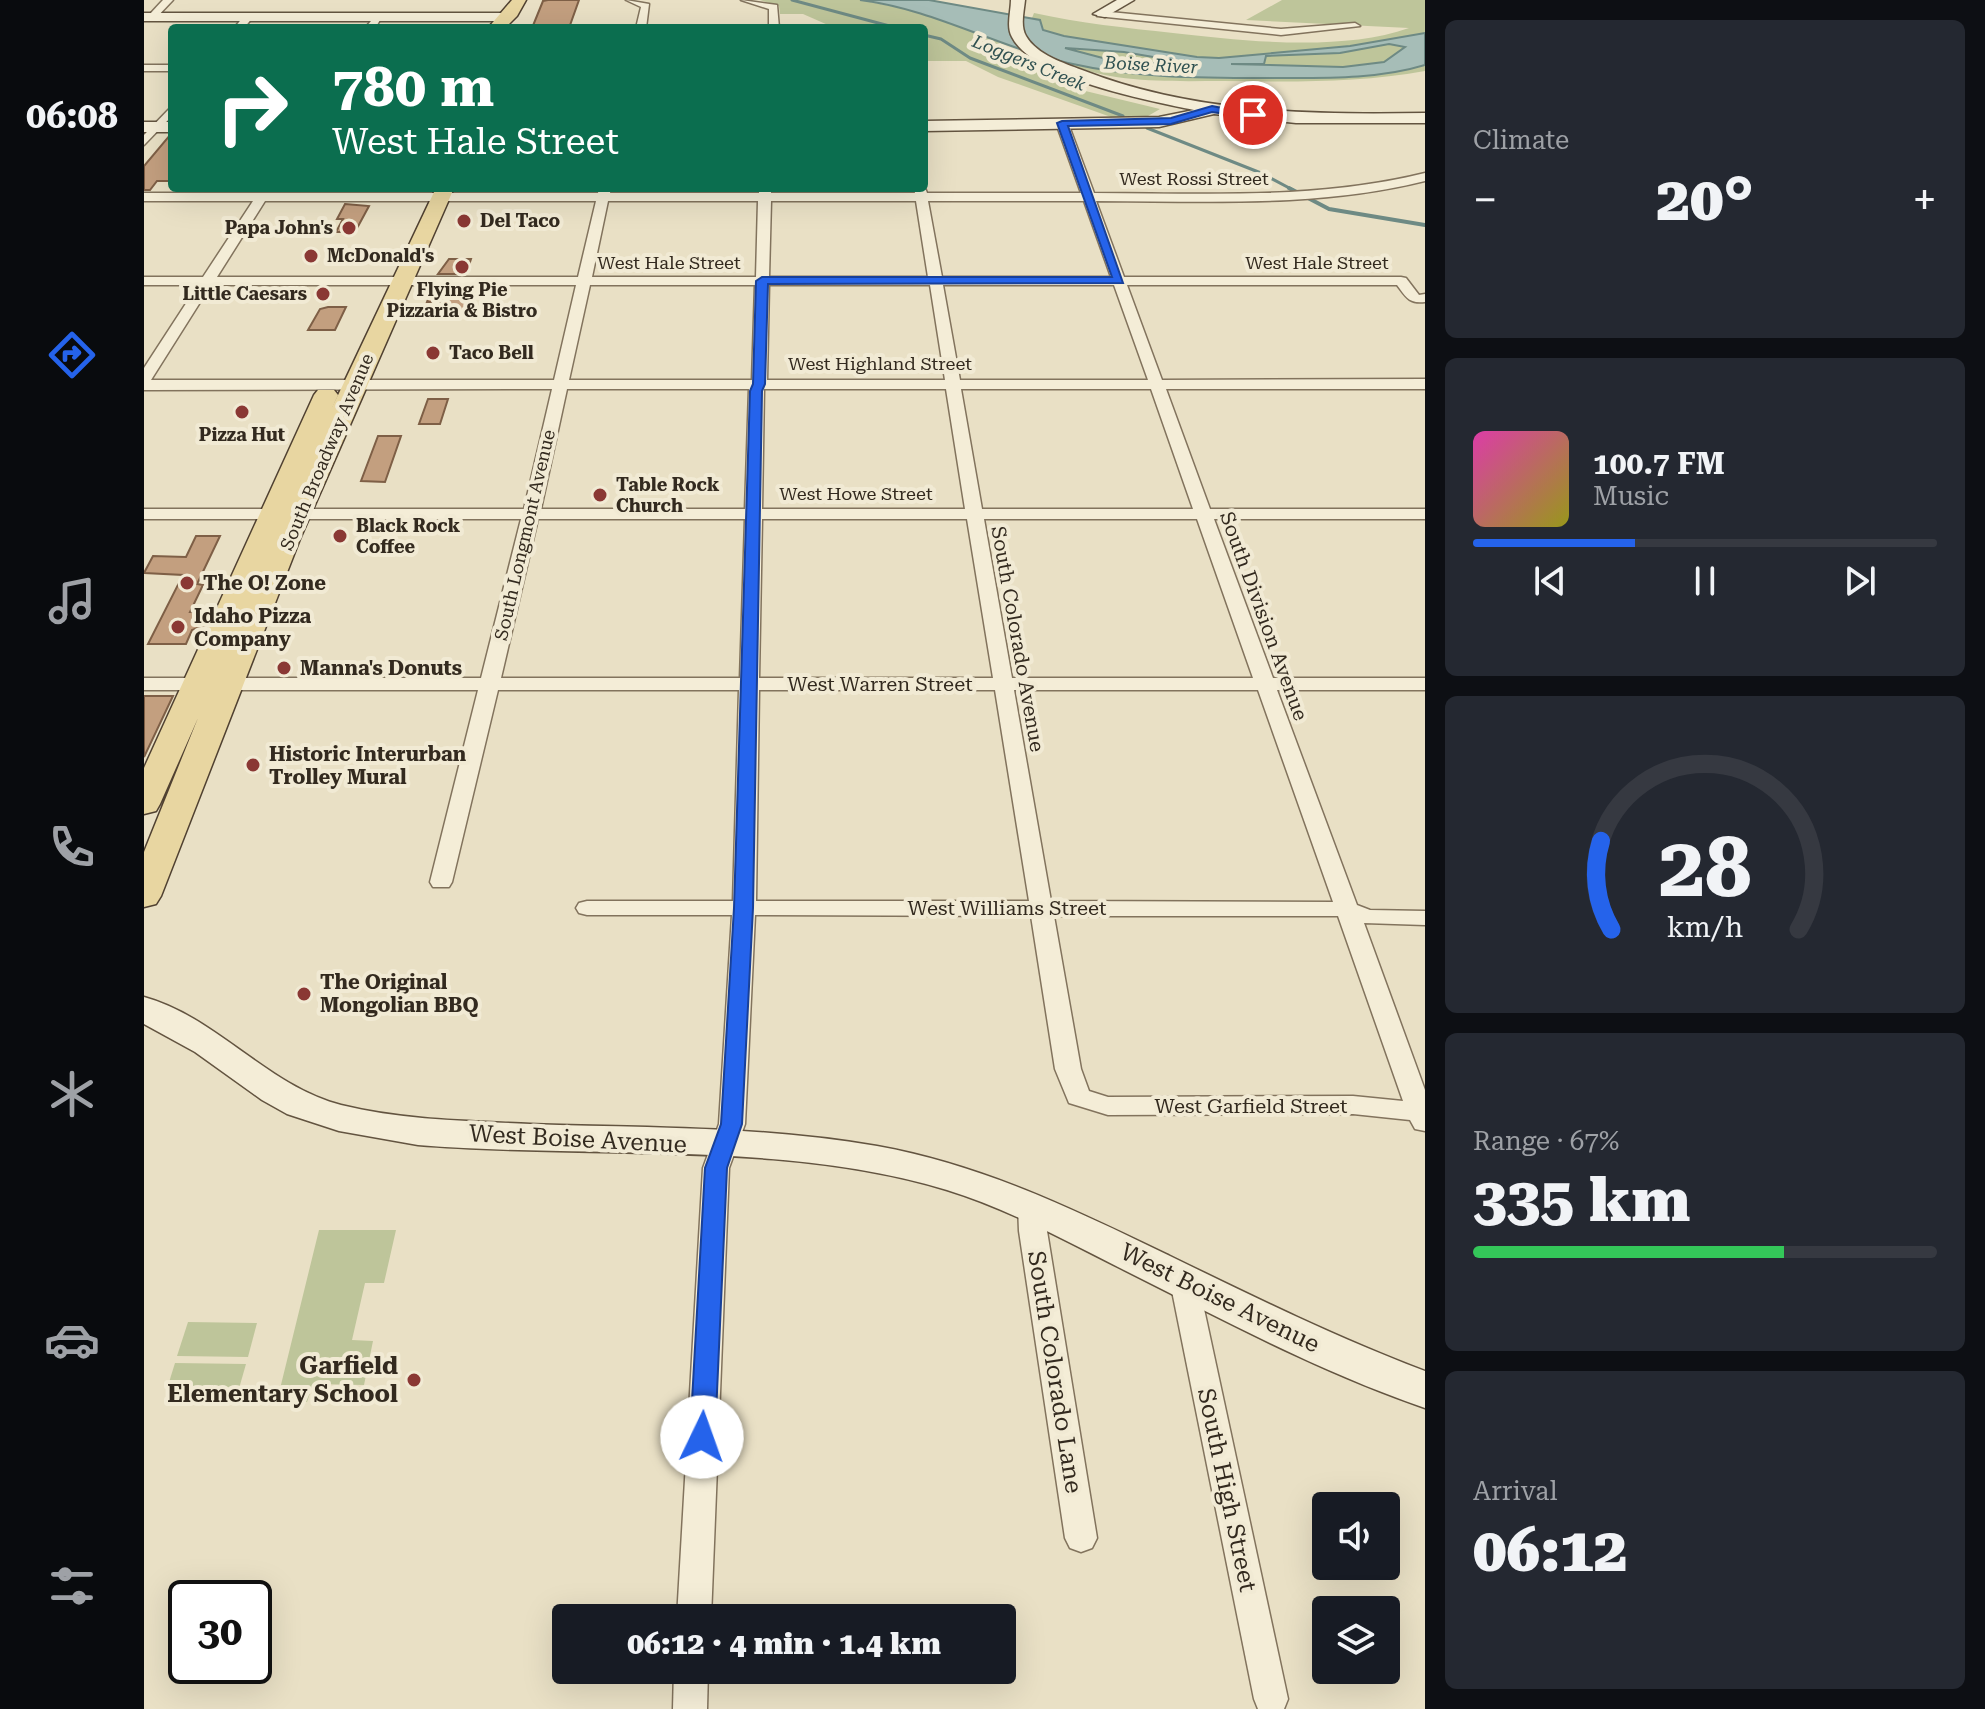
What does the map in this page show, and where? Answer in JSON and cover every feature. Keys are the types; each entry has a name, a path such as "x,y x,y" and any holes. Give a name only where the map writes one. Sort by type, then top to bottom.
{"main road":[{"path":"505,23 519,0"},
{"name":"South Broadway Avenue","path":"144,804 211,684 389,281 432,192"},
{"name":"South Broadway Avenue","path":"144,896 211,684"}],"street":[{"path":"148,17 168,0"},
{"path":"631,0 646,6 642,24"},
{"path":"746,0 774,7 774,24"},
{"path":"1100,14 1127,0"},
{"path":"1018,2 1017,33 1020,40 1055,71"},
{"path":"1002,5 1002,38 1023,60 1095,90 1174,107 1307,119 1425,118"},
{"path":"1100,14 1184,20 1251,30 1297,32 1355,26"},
{"path":"148,17 244,22 505,23"},
{"path":"144,68 168,68"},
{"path":"928,123 1171,121 1212,109"},
{"name":"South Division Avenue","path":"1062,123 1424,1116"},
{"path":"144,142 158,127"},
{"name":"West Rossi Street","path":"144,197 432,192 920,192 1289,197 1395,186 1425,177"},
{"name":"South Longmont Avenue","path":"441,882 531,514 604,192"},
{"path":"695,1604 716,1168 732,1124 744,908 756,391 759,384 765,192"},
{"name":"South Colorado Avenue","path":"920,192 1068,1069 1078,1097"},
{"path":"144,382 261,197"},
{"name":"West Hale Street","path":"144,281 1401,281 1415,299 1425,298"},
{"name":"West Highland Street","path":"144,382 344,385 1425,384"},
{"name":"West Howe Street","path":"144,514 1425,514"},
{"name":"West Warren Street","path":"144,684 1425,684"},
{"name":"West Williams Street","path":"587,908 1347,909 1367,917 1425,918"},
{"name":"West Boise Avenue","path":"144,1009 215,1049 277,1093 311,1110 340,1118 390,1128 447,1134 724,1146 873,1158 929,1171 1032,1206 1330,1351 1425,1390"},
{"name":"West Garfield Street","path":"1078,1097 1108,1106 1353,1105 1424,1116"},
{"name":"South Colorado Lane","path":"1032,1206 1033,1231 1081,1538"},
{"name":"South High Street","path":"1184,1281 1271,1699"},
{"path":"690,1709 691,1684"}],"green space":[{"path":"760,0 860,0 927,13 997,40 1004,50 1023,64 1073,88 1160,109 1148,116 1111,117 998,77 966,61 928,61 928,24 826,24 803,14 780,14 779,6"},
{"path":"1282,0 1425,0 1425,33 1350,46 1219,58 1064,36 1043,30 1032,18 1034,13 1138,29 1292,42 1353,40 1409,28 1246,20"},
{"path":"1389,44 1407,47 1384,62 1343,67 1228,64 1264,64 1266,56 1340,53"},
{"path":"1065,47 1124,52 1202,65 1132,64 1092,57"},
{"path":"1067,63 1166,75 1233,78 1368,74 1425,65 1425,71 1324,81 1164,81 1104,75"},
{"path":"319,1230 396,1230 384,1283 365,1283 352,1340 373,1341 364,1385 313,1384 307,1402 277,1401"},
{"path":"188,1322 257,1323 248,1357 177,1356"},
{"path":"175,1363 246,1364 238,1392 166,1392"}],"water":[{"name":"Boise River","path":"860,0 929,0 1040,20 1043,30 1064,36 1197,57 1219,58 1350,46 1425,33 1425,65 1390,73 1335,78 1147,75 1094,68 1042,56 913,11","holes":["1389,44 1405,47 1384,62 1343,67 1231,64 1264,64 1266,56 1340,53","1065,48 1124,52 1200,65 1114,61"]}],"building":[{"path":"579,0 570,24 534,24 543,1"},
{"path":"168,137 168,181 157,181 150,190 144,190 144,166"},
{"path":"345,204 369,206 355,232 336,232 343,219 337,219"},
{"name":"Flying Pie Pizzaria & Bistro","path":"449,259 471,259 466,274 438,274"},
{"path":"432,288 461,288 457,297 468,297 461,318 439,318 443,302 427,302"},
{"path":"346,307 335,330 308,330 320,309"},
{"path":"428,399 448,399 440,424 419,424"},
{"path":"378,436 401,436 385,482 361,481"},
{"path":"196,536 220,536 197,584 203,585 190,612 212,612 206,625 192,630 186,644 148,644 183,575 144,573 153,556 186,557"},
{"path":"144,696 173,696 144,757"}],"waterway":[{"name":"Loggers Creek","path":"792,0 882,24"},
{"name":"Loggers Creek","path":"928,36 941,39 970,58 1123,116"},
{"name":"Loggers Creek","path":"1147,128 1261,173 1293,190"},
{"name":"Loggers Creek","path":"1289,188 1329,209 1425,225"}],"place":[{"name":"Del Taco","path":"464,221"},
{"name":"Papa John's","path":"349,228"},
{"name":"McDonald's","path":"311,256"},
{"name":"Flying Pie Pizzaria & Bistro","path":"462,267"},
{"name":"Little Caesars","path":"323,294"},
{"name":"Taco Bell","path":"433,353"},
{"name":"Pizza Hut","path":"242,412"},
{"name":"Table Rock Church","path":"600,495"},
{"name":"Black Rock Coffee","path":"340,536"},
{"name":"The O! Zone","path":"187,583"},
{"name":"Idaho Pizza Company","path":"178,627"},
{"name":"Manna's Donuts","path":"284,668"},
{"name":"Historic Interurban Trolley Mural","path":"253,765"},
{"name":"The Original Mongolian BBQ","path":"304,994"},
{"name":"Garfield Elementary School","path":"414,1380"}],"route":[{"path":"702,1437 716,1168 732,1124 744,908 756,391 759,384 762,281 1119,280 1062,123 1171,121 1212,109 1253,115"}]}
